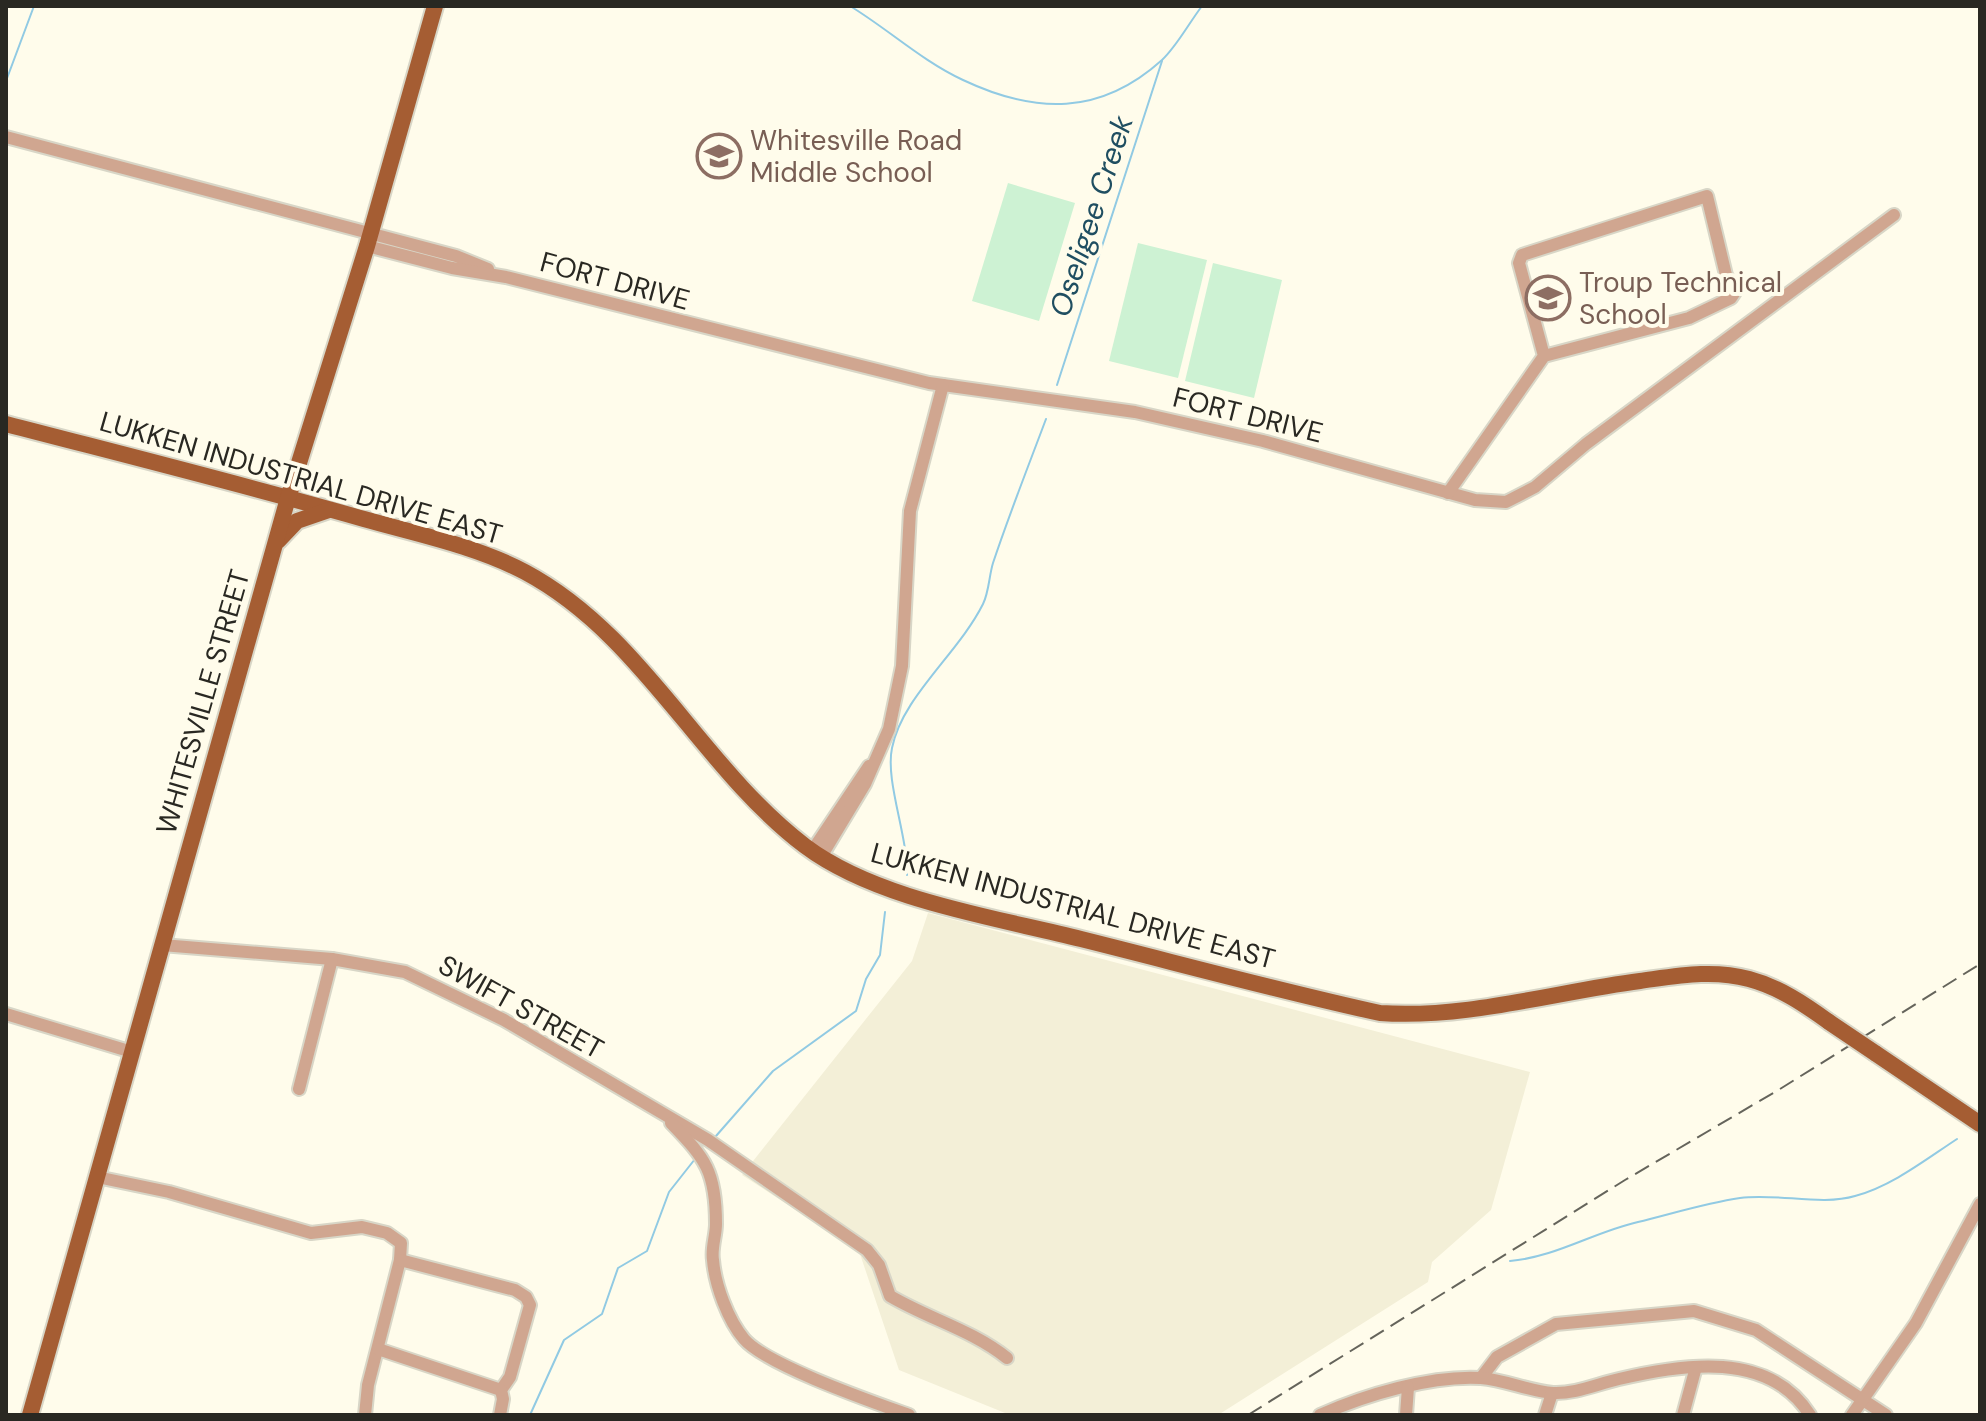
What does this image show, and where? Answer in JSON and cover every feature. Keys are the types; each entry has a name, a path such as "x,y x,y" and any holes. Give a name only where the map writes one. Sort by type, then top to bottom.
{"main road":[{"name":"WHITESVILLE STREET","path":"30,1415 288,498 368,240 435,6"},
{"name":"LUKKEN INDUSTRIAL DRIVE EAST","path":"6,424 288,498 507,563 564,596 610,636 742,786 816,854 861,877 957,908 1380,1013 1433,1013 1601,986 1707,973 1734,976 1773,987 1980,1124"},
{"path":"275,545 292,524 331,510"}],"street":[{"name":"FORT DRIVE","path":"6,137 368,240 456,256 506,277 735,336 943,385 1135,412 1263,441 1448,493 1506,502 1527,492 1586,444 1894,215"},
{"path":"1448,493 1544,356 1689,318 1731,298 1735,292 1726,275 1707,196 1522,255 1519,263 1544,356"},
{"path":"816,854 857,780 877,757 889,729 902,666 910,511 943,385"},
{"name":"SWIFT STREET","path":"162,945 332,959 405,972 457,995 708,1140 867,1250 879,1265 890,1296 921,1314 983,1338 1007,1358"},
{"path":"299,1089 332,959"},
{"path":"6,1014 132,1052"},
{"name":"SWIFT STREET","path":"658,1111 697,1150 712,1175 716,1225 712,1259 725,1303 745,1340 783,1366 909,1415"},
{"path":"97,1177 169,1192 311,1233 362,1227 387,1233 401,1243 400,1260 365,1415"},
{"path":"1852,1415 1916,1323 1980,1204"},
{"path":"400,1260 515,1290 526,1297 530,1305 510,1377 501,1390 500,1415"},
{"path":"1481,1378 1486,1367 1497,1357 1556,1324 1694,1311 1756,1330 1886,1415"},
{"path":"378,1349 501,1390"},
{"path":"1683,1415 1696,1367"},
{"path":"1320,1415 1369,1395 1481,1378 1552,1393 1696,1367 1736,1367 1761,1375 1791,1394 1810,1415"},
{"path":"1406,1415 1408,1387"},
{"path":"1545,1415 1552,1393"}],"shaded area":[{"path":"928,913 1530,1072 1491,1210 1432,1262 1428,1282 1218,1415 1010,1415 899,1370 859,1251 742,1175 912,961"}],"green space":[{"path":"1008,183 1075,203 1039,321 972,301"},
{"path":"1138,243 1207,260 1178,378 1109,361"},
{"path":"1213,263 1282,280 1254,398 1185,381"}],"waterway":[{"path":"6,81 34,6"},
{"path":"850,6 933,64 963,80 1016,99 1066,104 1115,92 1139,78 1162,60 1202,6"},
{"name":"Oseligee Creek","path":"1057,385 1162,61"},
{"name":"Oseligee Creek","path":"907,875 892,776 892,748 907,711 983,604 993,563 1046,419"},
{"name":"Oseligee Creek","path":"716,1136 773,1071 856,1011 866,979 880,955 885,912"},
{"path":"1510,1261 1543,1255 1622,1226 1727,1200 1754,1197 1828,1200 1855,1196 1895,1179 1957,1139"},
{"name":"Oseligee Creek","path":"530,1415 564,1340 602,1314 618,1268 647,1251 669,1192 695,1159"}],"railway":[{"path":"1248,1415 1980,964"}],"place":[{"name":"Whitesville Road Middle School","path":"719,156"},
{"name":"Troup Technical School","path":"1548,298"}]}
